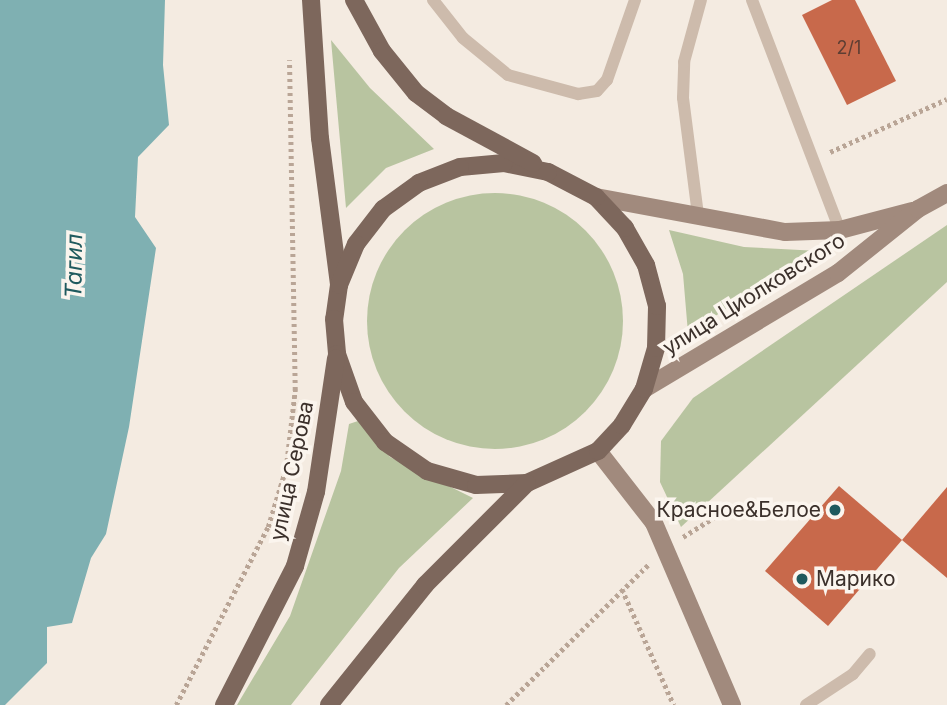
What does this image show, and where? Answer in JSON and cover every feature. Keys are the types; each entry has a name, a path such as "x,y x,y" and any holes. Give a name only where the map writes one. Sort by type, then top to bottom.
{"main road":[{"path":"312,0 320,138 339,285 334,319 337,354 354,402 385,442 427,471 476,485 527,483"},
{"path":"329,705 425,585 527,483 598,451 622,425 644,389 656,348 657,306 646,265 631,237 596,197 446,116 416,93 382,51 354,0"},
{"path":"339,285 363,235 383,209 419,183 460,167 504,163 548,172"},
{"name":"улица Серова","path":"223,705 295,566 318,480 337,354"}],"street":[{"name":"улица Циолковского","path":"644,389 838,272 918,209 947,193"},
{"name":"улица Циолковского","path":"596,197 785,232 840,230 918,209"},
{"path":"598,451 640,501 666,548 732,705"}],"lane":[{"path":"433,0 463,38 508,75 578,94 597,91 607,80 635,0"},
{"path":"698,215 683,98 684,62 701,0"},
{"path":"752,0 840,230"},
{"path":"806,705 853,674 870,654"}],"path":[{"path":"176,705 268,527 285,468 295,390 289,47"},
{"path":"812,160 947,99"},
{"path":"506,705 666,548 718,515"},
{"path":"622,589 674,705"}],"green space":[{"path":"331,40 370,88 434,149 386,168 346,208"},
{"path":"495,193 532,199 555,208 576,222 594,240 613,272 623,321 617,358 608,381 594,402 576,420 544,439 495,449 458,443 435,434 414,420 396,402 377,370 367,321 373,284 382,261 396,240 414,222 446,203"},
{"path":"947,225 947,282 681,527 660,482 661,441 693,398"},
{"path":"669,230 744,247 819,251 688,333 683,274"},
{"path":"361,420 390,457 473,498 399,568 291,705 237,705 290,616 341,471 349,424"}],"water":[{"name":"Тагил","path":"0,0 165,0 163,65 169,125 138,157 135,217 156,248 129,427 106,534 91,558 72,623 47,627 47,663 5,705 0,705"}],"building":[{"path":"832,0 855,0 896,81 847,105 802,15"},
{"path":"839,486 902,540 828,626 765,571"},
{"path":"947,487 947,578 902,540"}],"place":[{"name":"Красное&Белое","path":"835,510"},
{"name":"Марико","path":"802,579"}]}
